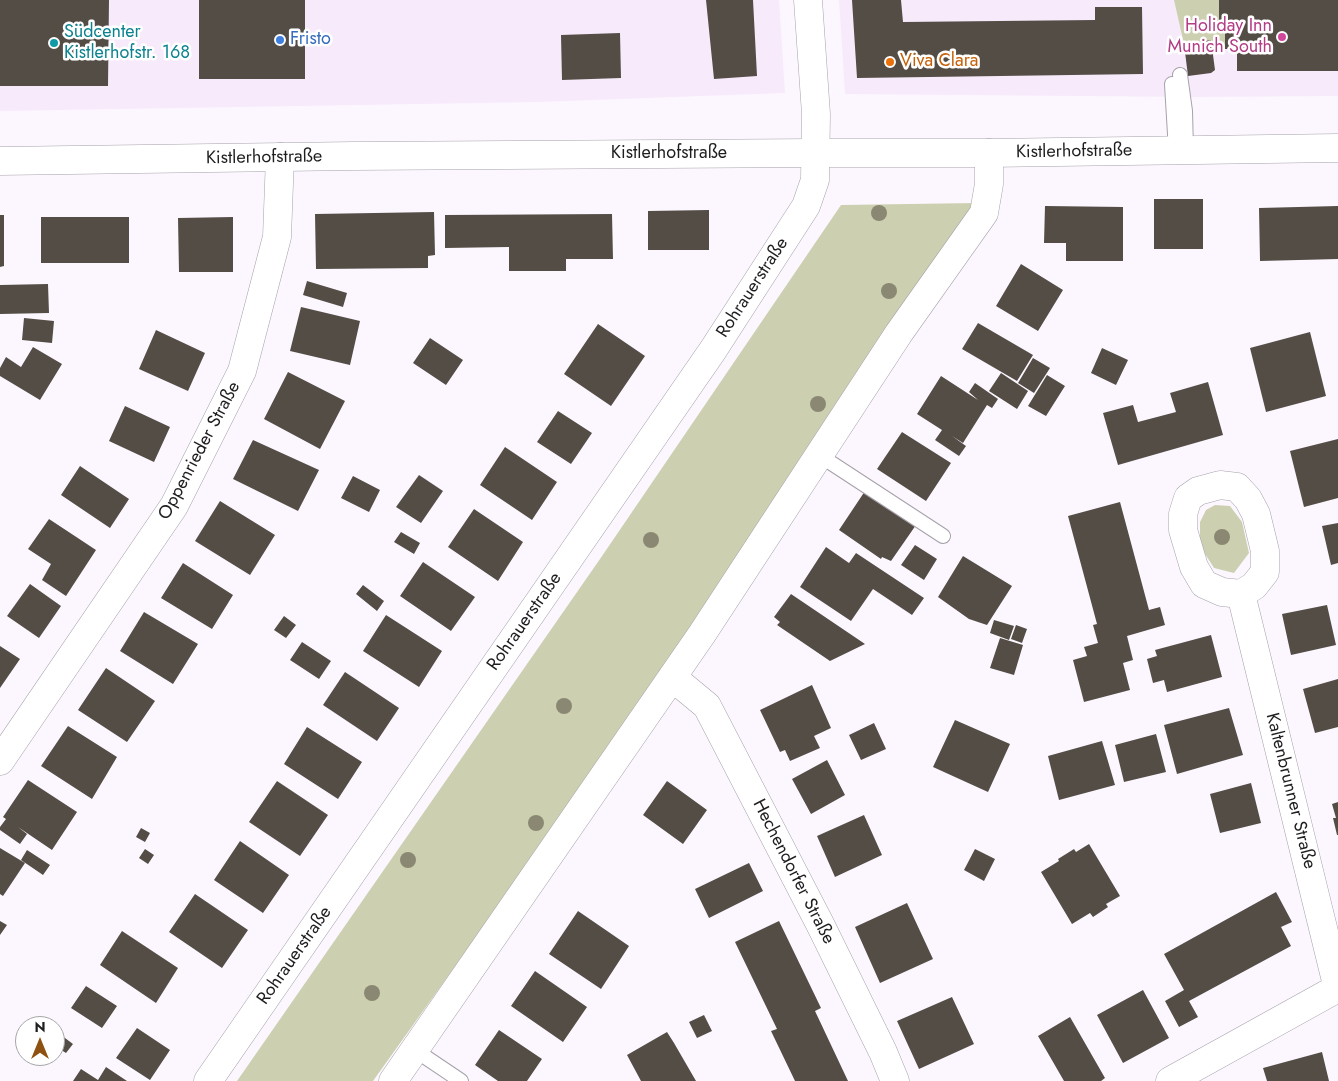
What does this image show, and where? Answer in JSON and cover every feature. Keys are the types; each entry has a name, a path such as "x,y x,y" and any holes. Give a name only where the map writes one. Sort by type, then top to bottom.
{"street":[{"name":"Rohrauerstraße","path":"208,1081 713,350 806,206 815,180 816,153 816,114 808,0"},
{"name":"Kistlerhofstraße","path":"0,161 989,153 1338,148"},
{"path":"393,1081 672,677 899,333 984,213 990,184 989,153"},
{"name":"Oppenrieder Straße","path":"0,761 174,506 242,371 277,237 280,158"},
{"name":"Kaltenbrunner Straße","path":"1241,594 1338,988"},
{"name":"Hechendorfer Straße","path":"672,677 707,706 821,926 896,1081"},
{"path":"1170,1081 1338,988"}],"lane":[{"path":"1176,76 1184,111 1181,150"},
{"path":"819,456 943,536"},
{"path":"415,1050 461,1081"}],"shaded area":[{"path":"0,0 779,0 785,93 538,102 0,111"},
{"path":"839,0 1338,0 1338,96 1195,97 845,94"}],"green space":[{"path":"1174,0 1219,0 1225,25 1225,49 1212,49 1211,40 1184,44"},
{"path":"976,203 644,702 373,1081 237,1081 600,559 841,205"},
{"path":"1215,505 1230,506 1242,522 1249,553 1234,573 1214,568 1200,546 1200,522 1206,510"}],"building":[{"name":"Südcenter Kistlerhofstr. 168","path":"0,0 109,0 108,86 0,86"},
{"path":"199,0 305,0 305,79 199,79"},
{"path":"706,0 753,0 757,76 714,79"},
{"path":"852,0 901,0 903,22 1095,20 1095,7 1142,7 1143,74 857,78"},
{"name":"Holiday Inn Munich South","path":"1219,0 1338,0 1338,71 1237,71 1237,49 1225,49 1225,25 1219,25"},
{"path":"620,33 621,78 562,80 561,35"},
{"path":"1211,40 1215,70 1211,73 1188,76 1184,44"},
{"path":"1154,199 1203,199 1203,249 1154,249"},
{"path":"1045,206 1123,207 1123,261 1066,261 1066,243 1044,243"},
{"path":"1338,206 1338,259 1260,261 1259,208"},
{"path":"709,210 709,250 648,250 648,211"},
{"path":"434,212 435,255 428,256 428,268 316,269 315,214"},
{"path":"612,214 613,259 566,259 566,271 509,271 509,247 445,248 445,215"},
{"path":"0,215 4,215 4,266 0,267"},
{"path":"41,217 129,217 129,263 41,263"},
{"path":"233,217 233,272 179,272 178,218"},
{"path":"1021,264 1063,290 1038,331 996,306"},
{"path":"307,281 347,293 343,307 303,295"},
{"path":"48,284 49,313 0,314 0,285"},
{"path":"301,307 360,321 350,365 290,351"},
{"path":"24,318 54,321 52,343 22,340"},
{"path":"978,323 1033,355 1017,381 962,349"},
{"path":"598,324 645,356 611,406 564,374"},
{"path":"156,330 205,353 188,391 139,369"},
{"path":"1310,332 1326,396 1266,412 1250,348"},
{"path":"430,338 463,360 446,385 413,363"},
{"path":"33,347 62,364 40,400 0,376 0,368 6,357 21,367"},
{"path":"1102,348 1128,360 1116,385 1091,373"},
{"path":"1033,358 1050,368 1034,393 1018,383"},
{"path":"288,372 345,401 320,449 264,419"},
{"path":"1001,373 1028,391 1017,409 989,391"},
{"path":"1047,375 1065,386 1046,416 1028,406"},
{"path":"941,376 978,400 969,392 975,383 998,399 992,408 987,405 963,443 952,436 966,446 959,456 935,440 942,430 917,414"},
{"path":"1208,382 1223,435 1118,465 1103,413 1133,405 1138,422 1176,412 1170,393"},
{"path":"125,406 170,427 154,462 109,441"},
{"path":"558,411 592,433 571,464 537,442"},
{"path":"902,432 951,463 926,501 877,469"},
{"path":"1338,439 1338,498 1304,507 1290,451"},
{"path":"253,440 319,470 298,511 233,479"},
{"path":"505,447 557,482 532,520 480,485"},
{"path":"80,466 129,499 110,528 61,495"},
{"path":"419,475 443,491 421,523 396,507"},
{"path":"353,476 380,490 369,512 341,498"},
{"path":"865,491 916,525 891,561 882,557 881,559 839,530"},
{"path":"220,501 275,535 250,575 195,541"},
{"path":"1120,502 1149,610 1160,607 1165,625 1127,636 1133,660 1123,663 1130,690 1084,702 1073,660 1087,656 1084,647 1098,643 1093,625 1097,624 1068,516"},
{"path":"474,509 523,542 498,581 448,547"},
{"path":"49,519 96,550 66,596 42,580 51,564 28,549"},
{"path":"1338,523 1338,563 1331,565 1322,526"},
{"path":"401,532 420,543 414,554 394,542"},
{"path":"915,545 937,559 924,580 901,565"},
{"path":"826,547 849,563 856,553 924,598 912,615 873,589 851,621 800,587"},
{"path":"963,556 1012,586 987,625 969,619 938,597"},
{"path":"423,562 475,597 451,631 400,596"},
{"path":"183,563 233,595 212,629 161,598"},
{"path":"30,584 61,606 39,638 7,616"},
{"path":"363,585 384,601 377,611 356,594"},
{"path":"791,594 865,644 830,661 777,625 780,622 774,617"},
{"path":"1327,605 1336,645 1291,655 1282,614"},
{"path":"144,612 198,644 173,684 120,651"},
{"path":"386,615 442,651 419,687 363,651"},
{"path":"284,616 296,625 286,638 274,630"},
{"path":"994,620 1014,626 1009,640 990,633"},
{"path":"1016,625 1027,629 1022,643 1011,639"},
{"path":"1211,635 1222,677 1167,692 1164,680 1153,683 1147,659 1157,656 1155,650"},
{"path":"1000,638 1023,645 1014,675 990,668"},
{"path":"302,642 331,661 319,679 290,660"},
{"path":"0,646 20,659 0,688"},
{"path":"106,668 155,701 127,742 78,710"},
{"path":"345,672 399,708 377,741 323,705"},
{"path":"1338,679 1338,727 1315,733 1303,689"},
{"path":"812,685 831,728 814,736 820,748 790,761 785,750 780,752 760,710"},
{"path":"1229,708 1243,755 1177,774 1164,725"},
{"path":"955,720 1010,744 988,792 933,767"},
{"path":"874,723 886,749 861,760 849,735"},
{"path":"68,726 117,757 92,799 41,766"},
{"path":"307,727 362,762 338,799 284,764"},
{"path":"1156,734 1166,772 1124,782 1115,745"},
{"path":"1102,741 1115,785 1059,800 1048,756"},
{"path":"827,760 845,795 811,814 792,779"},
{"path":"28,780 77,812 52,850 18,827 27,834 20,844 0,830 6,819 3,817"},
{"path":"277,781 328,815 300,856 249,822"},
{"path":"667,781 707,810 683,844 643,815"},
{"path":"1251,783 1261,823 1220,833 1210,794"},
{"path":"1338,802 1337,835 1333,818 1336,818 1332,804"},
{"path":"864,815 882,855 835,877 817,836"},
{"path":"141,828 150,833 145,842 136,837"},
{"path":"240,841 289,875 263,913 214,880"},
{"path":"1089,844 1120,896 1106,904 1108,907 1093,917 1090,913 1072,924 1041,872 1074,849 1076,852"},
{"path":"0,848 25,863 3,896 0,894"},
{"path":"145,849 154,855 148,864 139,858"},
{"path":"975,849 995,859 984,881 964,870"},
{"path":"27,850 50,865 43,875 21,860"},
{"path":"749,863 763,891 709,918 695,889"},
{"path":"1276,892 1292,922 1281,927 1291,946 1189,1001 1198,1017 1179,1027 1165,1001 1184,990 1164,954"},
{"path":"195,894 248,930 222,968 169,932"},
{"path":"907,903 933,959 880,983 855,927"},
{"path":"578,911 629,946 601,989 549,954"},
{"path":"0,921 7,925 0,935"},
{"path":"779,921 821,1008 815,1011 848,1081 795,1081 771,1031 777,1029 735,942"},
{"path":"122,931 178,968 156,1003 100,965"},
{"path":"535,971 587,1007 563,1042 511,1006"},
{"path":"86,986 117,1006 102,1028 71,1008"},
{"path":"1143,990 1169,1038 1123,1063 1097,1015"},
{"path":"952,997 974,1044 919,1069 897,1021"},
{"path":"704,1015 712,1031 697,1038 689,1022"},
{"path":"1070,1017 1105,1078 1101,1081 1064,1081 1038,1036"},
{"path":"137,1028 170,1050 150,1080 116,1058"},
{"path":"499,1030 542,1059 527,1081 498,1081 475,1065"},
{"path":"667,1032 696,1081 641,1081 627,1055"},
{"path":"65,1038 73,1044 65,1052"},
{"path":"1322,1052 1329,1081 1267,1081 1263,1068"},
{"path":"106,1067 127,1081 73,1081 81,1069 98,1080"}],"place":[{"name":"Holiday Inn Munich South","path":"1282,37"},
{"name":"Fristo","path":"280,40"},
{"name":"Südcenter Kistlerhofstr. 168","path":"54,43"},
{"name":"Viva Clara","path":"890,62"}]}
